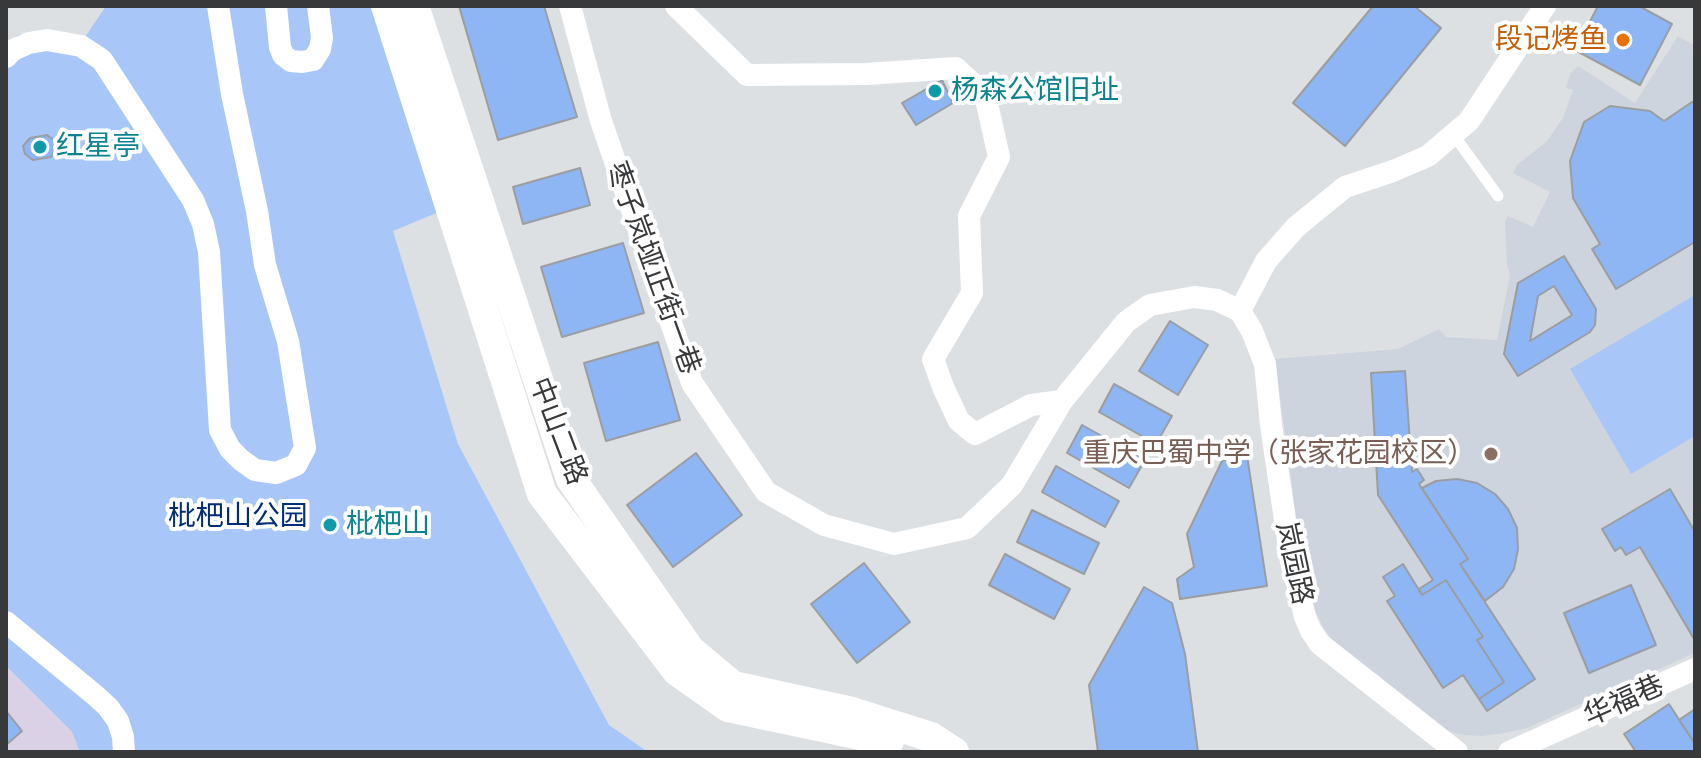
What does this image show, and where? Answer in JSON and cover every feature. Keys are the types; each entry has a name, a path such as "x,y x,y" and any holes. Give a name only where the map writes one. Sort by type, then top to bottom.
{"main road":[{"name":"中山二路","path":"386,6 542,494 677,671 728,707 906,745 918,752"},
{"name":"中山二路","path":"414,6 571,479 690,650 733,686 852,712 931,737 954,752"}],"street":[{"path":"6,57 29,43 47,40 81,46 102,60 193,200 203,224 209,252 220,430 230,449 241,460 255,470 276,473 296,465 305,448 288,341 265,265 218,6"},
{"path":"276,6 283,55 291,61 302,62 313,60 320,49 322,38 318,6"},
{"name":"枣子岚垭正街一巷","path":"570,6 601,121 692,383 766,492 824,525 894,544 967,528 1012,485 1062,401 1126,322 1150,305 1194,297 1217,300 1240,311"},
{"path":"676,6 747,75 866,74 956,68 985,95 999,157 969,216 972,293 933,359 959,421 975,434 1031,405 1062,401"},
{"path":"1240,311 1266,261 1296,227 1345,187 1428,156 1469,121 1545,6"},
{"name":"岚园路","path":"1240,311 1265,364 1289,547 1311,631 1320,644 1457,752"},
{"path":"6,622 108,707 118,721 124,752"},
{"name":"华福巷","path":"1509,752 1695,669"}],"lane":[{"path":"1453,134 1498,196"}],"shaded area":[{"name":"重庆巴蜀中学（张家花园校区）","path":"1678,36 1694,45 1692,51 1695,54 1695,653 1527,728 1482,736 1448,732 1336,646 1314,608 1300,548 1275,359 1398,349 1439,329 1446,337 1497,340 1510,275 1505,221 1508,216 1533,227 1550,192 1513,173 1517,165 1546,142 1563,118 1573,90 1566,88 1570,74 1578,66 1635,103"},
{"path":"6,666 72,732 80,752 6,752"}],"green space":[{"name":"枇杷山公园","path":"106,6 374,6 439,212 393,231 458,444 609,725 648,752 80,752 72,732 6,666 6,45 18,35 43,30 85,37"},
{"path":"1695,295 1695,436 1631,474 1570,369"}],"building":[{"path":"459,6 544,6 577,117 498,140"},
{"path":"1373,6 1414,6 1441,28 1345,146 1293,103"},
{"path":"1598,6 1639,6 1672,24 1640,85 1575,50"},
{"name":"杨森公馆旧址","path":"942,80 953,103 916,125 902,103"},
{"path":"1695,103 1695,242 1616,289 1592,249 1600,244 1573,198 1570,161 1584,122 1610,106 1650,111 1664,121"},
{"name":"红星亭","path":"47,135 56,141 57,149 51,157 33,160 25,154 23,146 30,138"},
{"path":"580,168 590,205 523,224 513,187"},
{"path":"623,243 644,313 562,337 541,267"},
{"path":"1564,256 1596,309 1595,325 1590,332 1518,376 1504,354 1518,283","holes":["1554,286 1572,315 1530,341 1538,296"]},
{"path":"1170,321 1208,345 1178,395 1139,371"},
{"path":"658,342 680,420 606,441 584,363"},
{"path":"1405,371 1412,472 1417,469 1424,480 1419,484 1468,559 1460,564 1535,679 1487,711 1479,699 1504,682 1477,640 1483,637 1446,580 1422,595 1419,589 1433,580 1378,495 1371,373"},
{"path":"1114,384 1172,416 1156,444 1099,412"},
{"path":"1082,425 1145,460 1129,488 1067,453"},
{"path":"1246,449 1267,586 1180,599 1177,579 1194,567 1187,534 1222,461"},
{"path":"696,453 742,515 673,567 627,505"},
{"path":"1056,466 1119,501 1105,527 1042,492"},
{"path":"1457,479 1477,483 1495,494 1508,509 1517,528 1518,549 1514,569 1503,587 1485,601 1460,564 1468,559 1422,488 1436,481"},
{"path":"1670,489 1695,532 1694,639 1640,547 1626,555 1621,547 1615,551 1602,529"},
{"path":"1032,510 1099,543 1084,574 1017,542"},
{"path":"1005,554 1070,589 1054,619 989,585"},
{"path":"864,563 910,622 857,663 811,604"},
{"path":"1403,564 1422,595 1446,580 1483,637 1477,640 1504,682 1479,699 1463,675 1443,688 1387,601 1395,596 1383,577"},
{"path":"1631,585 1656,645 1589,673 1564,613"},
{"path":"1144,587 1172,603 1185,654 1198,752 1098,752 1089,685"},
{"path":"1669,704 1695,744 1695,752 1636,752 1624,734"},
{"path":"1695,709 1695,744 1679,720"},
{"path":"6,711 22,731 6,745"}],"place":[{"name":"段记烤鱼","path":"1623,40"},
{"name":"杨森公馆旧址","path":"935,91"},
{"name":"红星亭","path":"40,147"},
{"name":"重庆巴蜀中学（张家花园校区）","path":"1491,454"},
{"name":"枇杷山","path":"330,525"}]}
